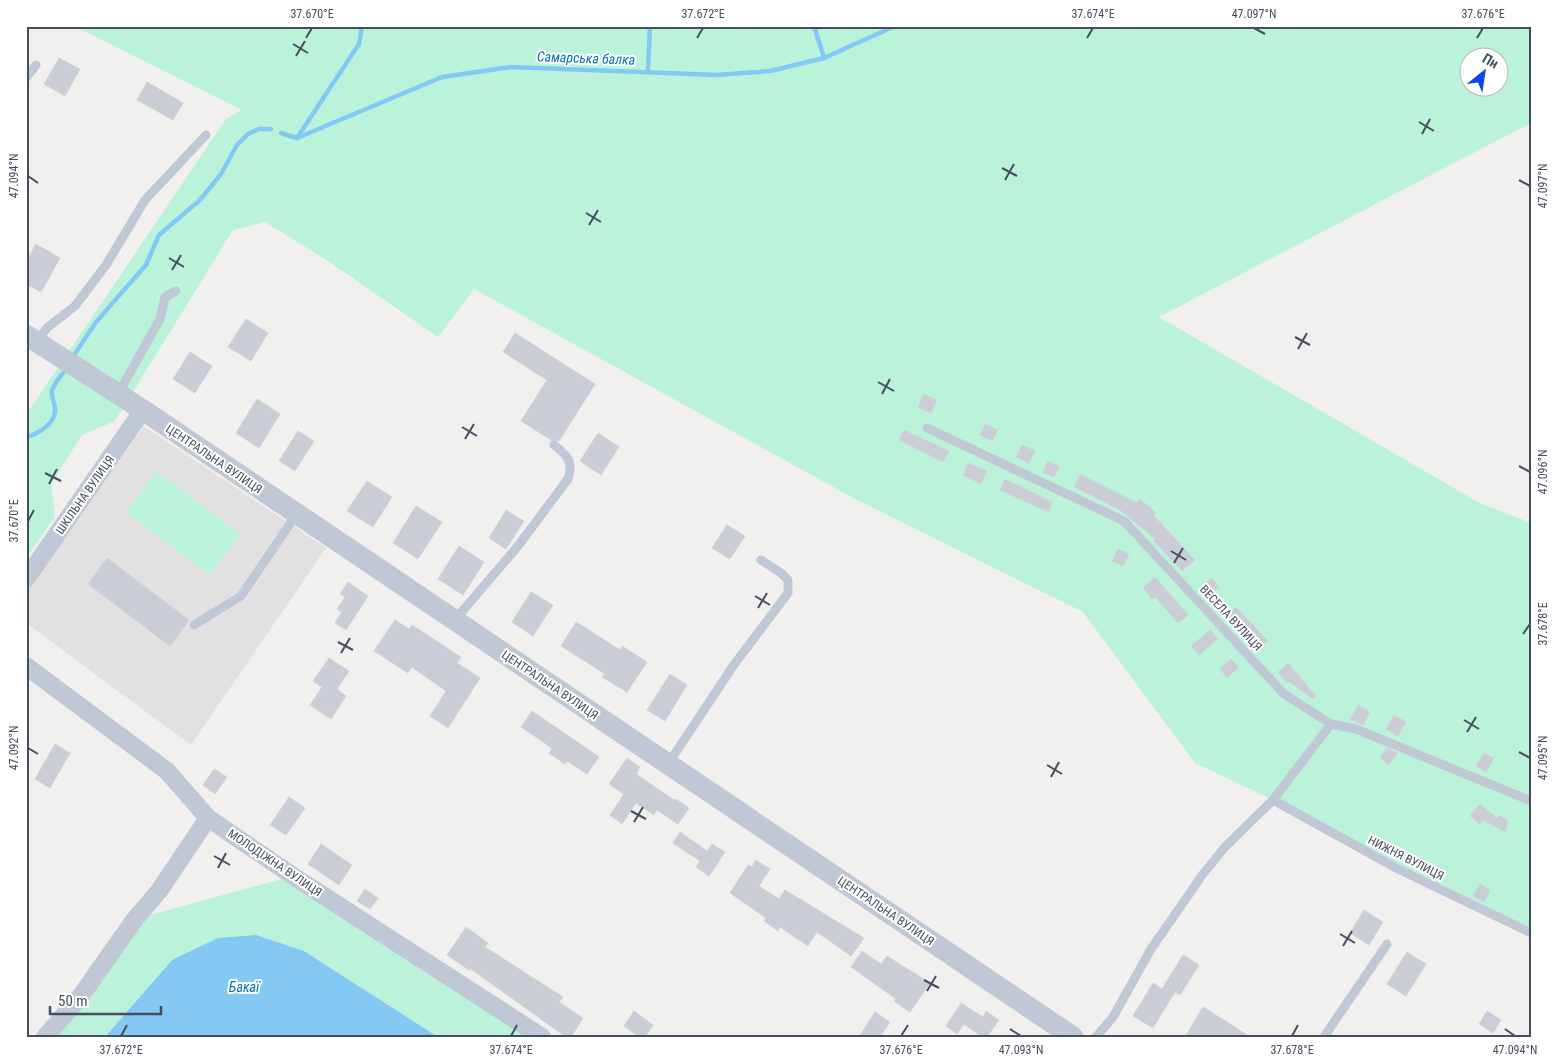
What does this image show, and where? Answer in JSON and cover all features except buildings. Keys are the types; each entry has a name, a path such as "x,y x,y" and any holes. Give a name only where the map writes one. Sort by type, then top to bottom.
{"street":[{"name":"ЦЕНТРАЛЬНА ВУЛИЦЯ","path":"31,338 143,410 296,515 1073,1037"},
{"name":"ШКІЛЬНА ВУЛИЦЯ","path":"26,579 143,410"},
{"name":"МОЛОДІЖНА ВУЛИЦЯ","path":"26,666 167,771 208,818 292,876 542,1037"},
{"path":"45,1037 80,997 135,919 159,891 208,818"}],"lane":[{"path":"26,78 36,64"},
{"path":"31,338 75,306 106,265 145,200 206,135"},
{"path":"118,394 160,319 165,297 176,291"},
{"name":"ВЕСЕЛА ВУЛИЦЯ","path":"927,428 1124,521 1284,694 1331,724 1356,729 1531,801"},
{"path":"454,621 518,546 568,479 571,471 570,461 567,454 554,445"},
{"path":"194,625 241,596 296,515"},
{"path":"668,764 733,666 788,593 788,580 761,560"},
{"path":"1096,1037 1113,1017 1151,949 1203,874 1225,847 1273,800 1331,724"},
{"name":"НИЖНЯ ВУЛИЦЯ","path":"1273,800 1398,869 1531,933"},
{"path":"1324,1037 1387,944"}],"shaded area":[{"path":"144,426 326,548 191,745 26,623 26,591"}],"green space":[{"path":"74,26 1531,26 1531,123 1159,317 1478,502 1531,523 1531,933 1273,800 1195,763 1083,612 855,499 474,289 438,337 325,259 265,222 233,230 115,421 82,435 51,484 55,517 26,558 26,415 226,119 242,110"},
{"path":"157,471 240,534 209,575 126,512"},
{"path":"293,876 542,1037 438,1037 304,951 172,960 105,1037 45,1037 135,919"}],"water":[{"name":"Бакаї","path":"256,935 304,951 438,1037 105,1037 172,960 218,938"}],"waterway":[{"path":"297,138 359,44 362,26"},
{"path":"648,70 650,26"},
{"path":"814,26 824,58"},
{"name":"Самарська балка","path":"281,133 297,138 442,77 511,67 717,75 770,71 824,58 895,26"},
{"name":"Самарська балка","path":"72,358 96,322 146,265 159,235 200,200 221,174 237,145 248,134 259,129 271,129"},
{"name":"Самарська балка","path":"26,437 40,431 54,417 55,409 52,391 67,367"}]}
